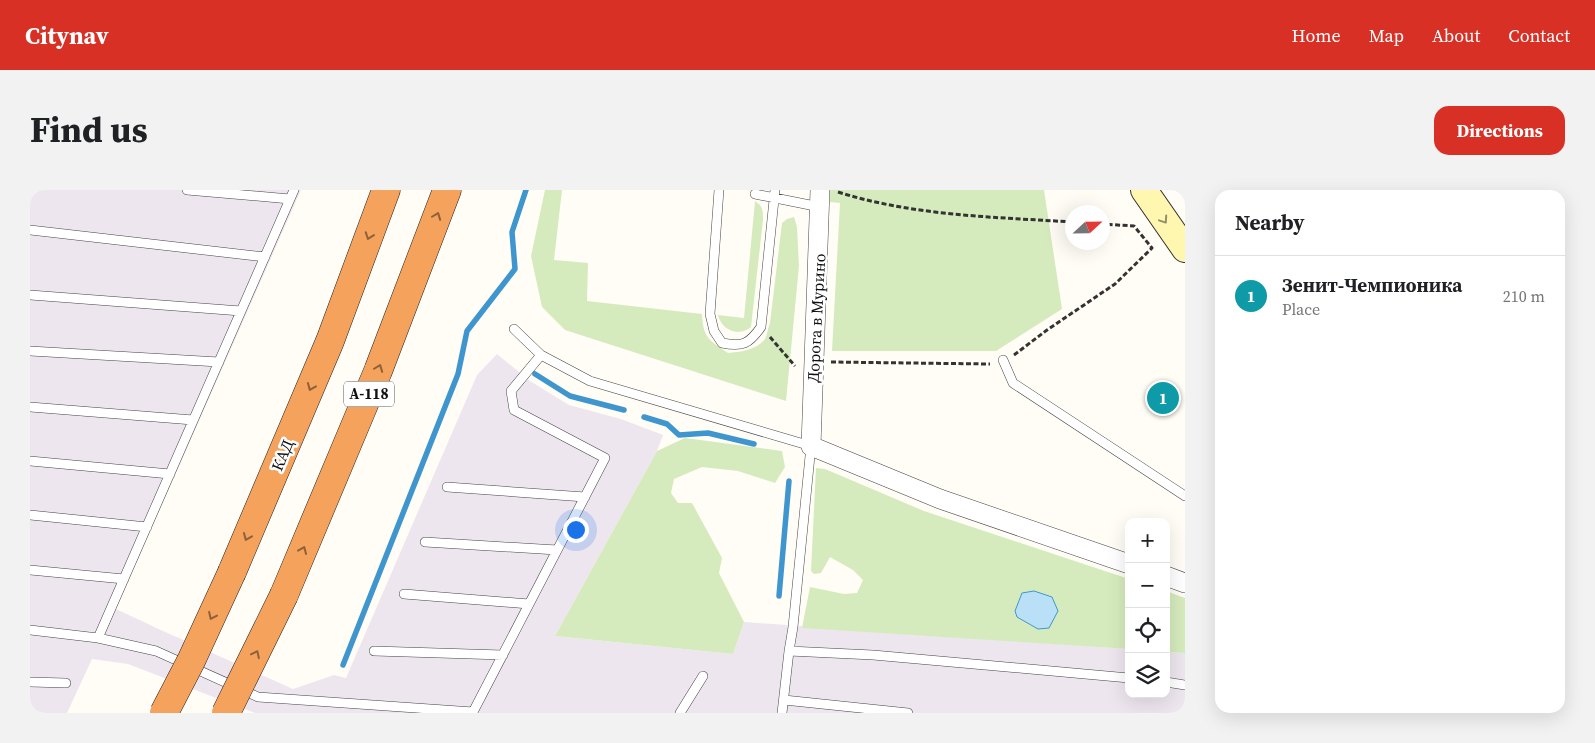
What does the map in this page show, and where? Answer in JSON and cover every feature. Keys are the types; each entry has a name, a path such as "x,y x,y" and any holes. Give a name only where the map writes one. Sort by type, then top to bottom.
{"highway":[{"name":"КАД","path":"164,713 232,572 330,341 386,190"},
{"name":"А-118","path":"226,713 284,595 378,371 447,190"}],"street":[{"path":"1144,190 1185,249"},
{"name":"Дорога в Мурино","path":"811,446 820,199"},
{"path":"811,446 940,499 1126,563"},
{"path":"1170,577 1185,583"}],"lane":[{"path":"186,190 290,199"},
{"path":"98,638 294,190"},
{"path":"719,190 710,314 714,331 722,343 738,346 752,339 761,327 775,194"},
{"path":"756,194 820,199"},
{"path":"30,230 265,256"},
{"path":"30,295 241,311"},
{"path":"514,330 541,355 590,381 811,446 793,627 782,713"},
{"path":"30,351 219,362"},
{"path":"30,630 98,638 156,651 258,697 473,712 605,458 514,410 511,391 541,355"},
{"path":"1003,360 1013,383 1185,496"},
{"path":"30,407 194,420"},
{"path":"30,461 170,474"},
{"path":"447,487 585,497"},
{"path":"30,515 147,527"},
{"path":"426,542 557,550"},
{"path":"30,570 124,579"},
{"path":"404,594 529,604"},
{"path":"374,650 503,655"},
{"path":"789,651 873,655 1125,678"},
{"path":"680,713 703,676"},
{"path":"30,682 66,683"},
{"path":"1170,683 1185,685"},
{"path":"784,700 908,713"}],"path":[{"path":"834,190 870,202 958,215 1065,222"},
{"path":"814,360 829,362 995,364 1016,354 1047,330 1115,284 1152,248 1134,226 1110,224"},
{"path":"761,327 795,367"}],"shaded area":[{"path":"30,190 301,190 116,609 293,689 334,675 346,678 477,375 497,354 530,381 569,405 621,419 663,435 657,451 555,636 733,654 744,622 1125,649 1125,698 1170,698 1170,652 1185,653 1185,713 255,713 128,664 92,659 67,713 30,713"}],"green space":[{"path":"545,190 562,190 554,260 588,263 587,301 702,314 708,338 728,353 753,348 765,339 770,323 782,223 794,217 797,227 799,266 786,401 565,330 542,307 531,256"},
{"path":"830,190 1044,190 1062,309 996,351 832,351 840,203 830,202"},
{"path":"755,201 762,209 763,220 751,327 741,332 736,332 723,325 718,315 744,318"},
{"path":"685,438 782,451 785,467 775,483 738,471 702,467 674,479 671,493 678,503 692,503 722,558 719,573 744,622 733,654 555,636 657,451"},
{"path":"816,468 825,469 924,511 1125,578 1125,649 802,628 810,587 844,594 857,593 863,580 853,570 830,557 821,573 814,574 811,571"},
{"path":"1170,592 1185,598 1185,653 1170,652"}],"water":[{"path":"1034,591 1052,597 1058,611 1049,628 1038,629 1017,617 1015,611 1022,593"}],"waterway":[{"path":"343,665 458,374 467,331 515,269 512,232 526,190"},
{"path":"535,374 570,396 624,410"},
{"path":"644,417 667,424 679,435 708,433 754,444"},
{"path":"779,596 789,481"}],"place":[{"name":"Зенит-Чемпионика","path":"1163,398"}]}
